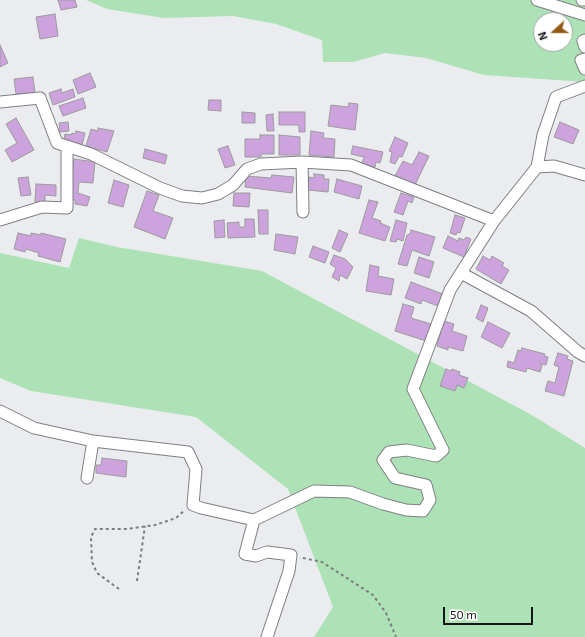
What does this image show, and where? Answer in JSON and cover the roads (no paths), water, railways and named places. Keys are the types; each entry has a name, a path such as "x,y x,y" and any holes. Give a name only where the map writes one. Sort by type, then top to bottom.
{"street":[{"path":"537,0 585,15"},
{"path":"585,40 583,41 585,47"},
{"path":"585,59 581,60 585,69"},
{"path":"0,411 34,428 93,441 188,452 196,468 193,505 254,520 314,491 350,492 383,504 406,510 423,511 430,500 426,485 395,478 384,460 389,452 406,450 436,456 443,450 413,389 450,290 494,221 537,167 542,135 556,97 585,86"},
{"path":"0,102 40,98 57,143 91,154 160,188 182,196 202,198 218,194 233,185 247,169 261,164 302,162 352,165 494,221"},
{"path":"0,220 42,207 67,208 67,147"},
{"path":"302,162 303,212"},
{"path":"537,167 554,166 585,174"},
{"path":"461,273 532,311 578,352 585,356"},
{"path":"87,478 93,441"},
{"path":"254,520 245,554 256,556 267,552 291,555 289,571 267,637"}]}
